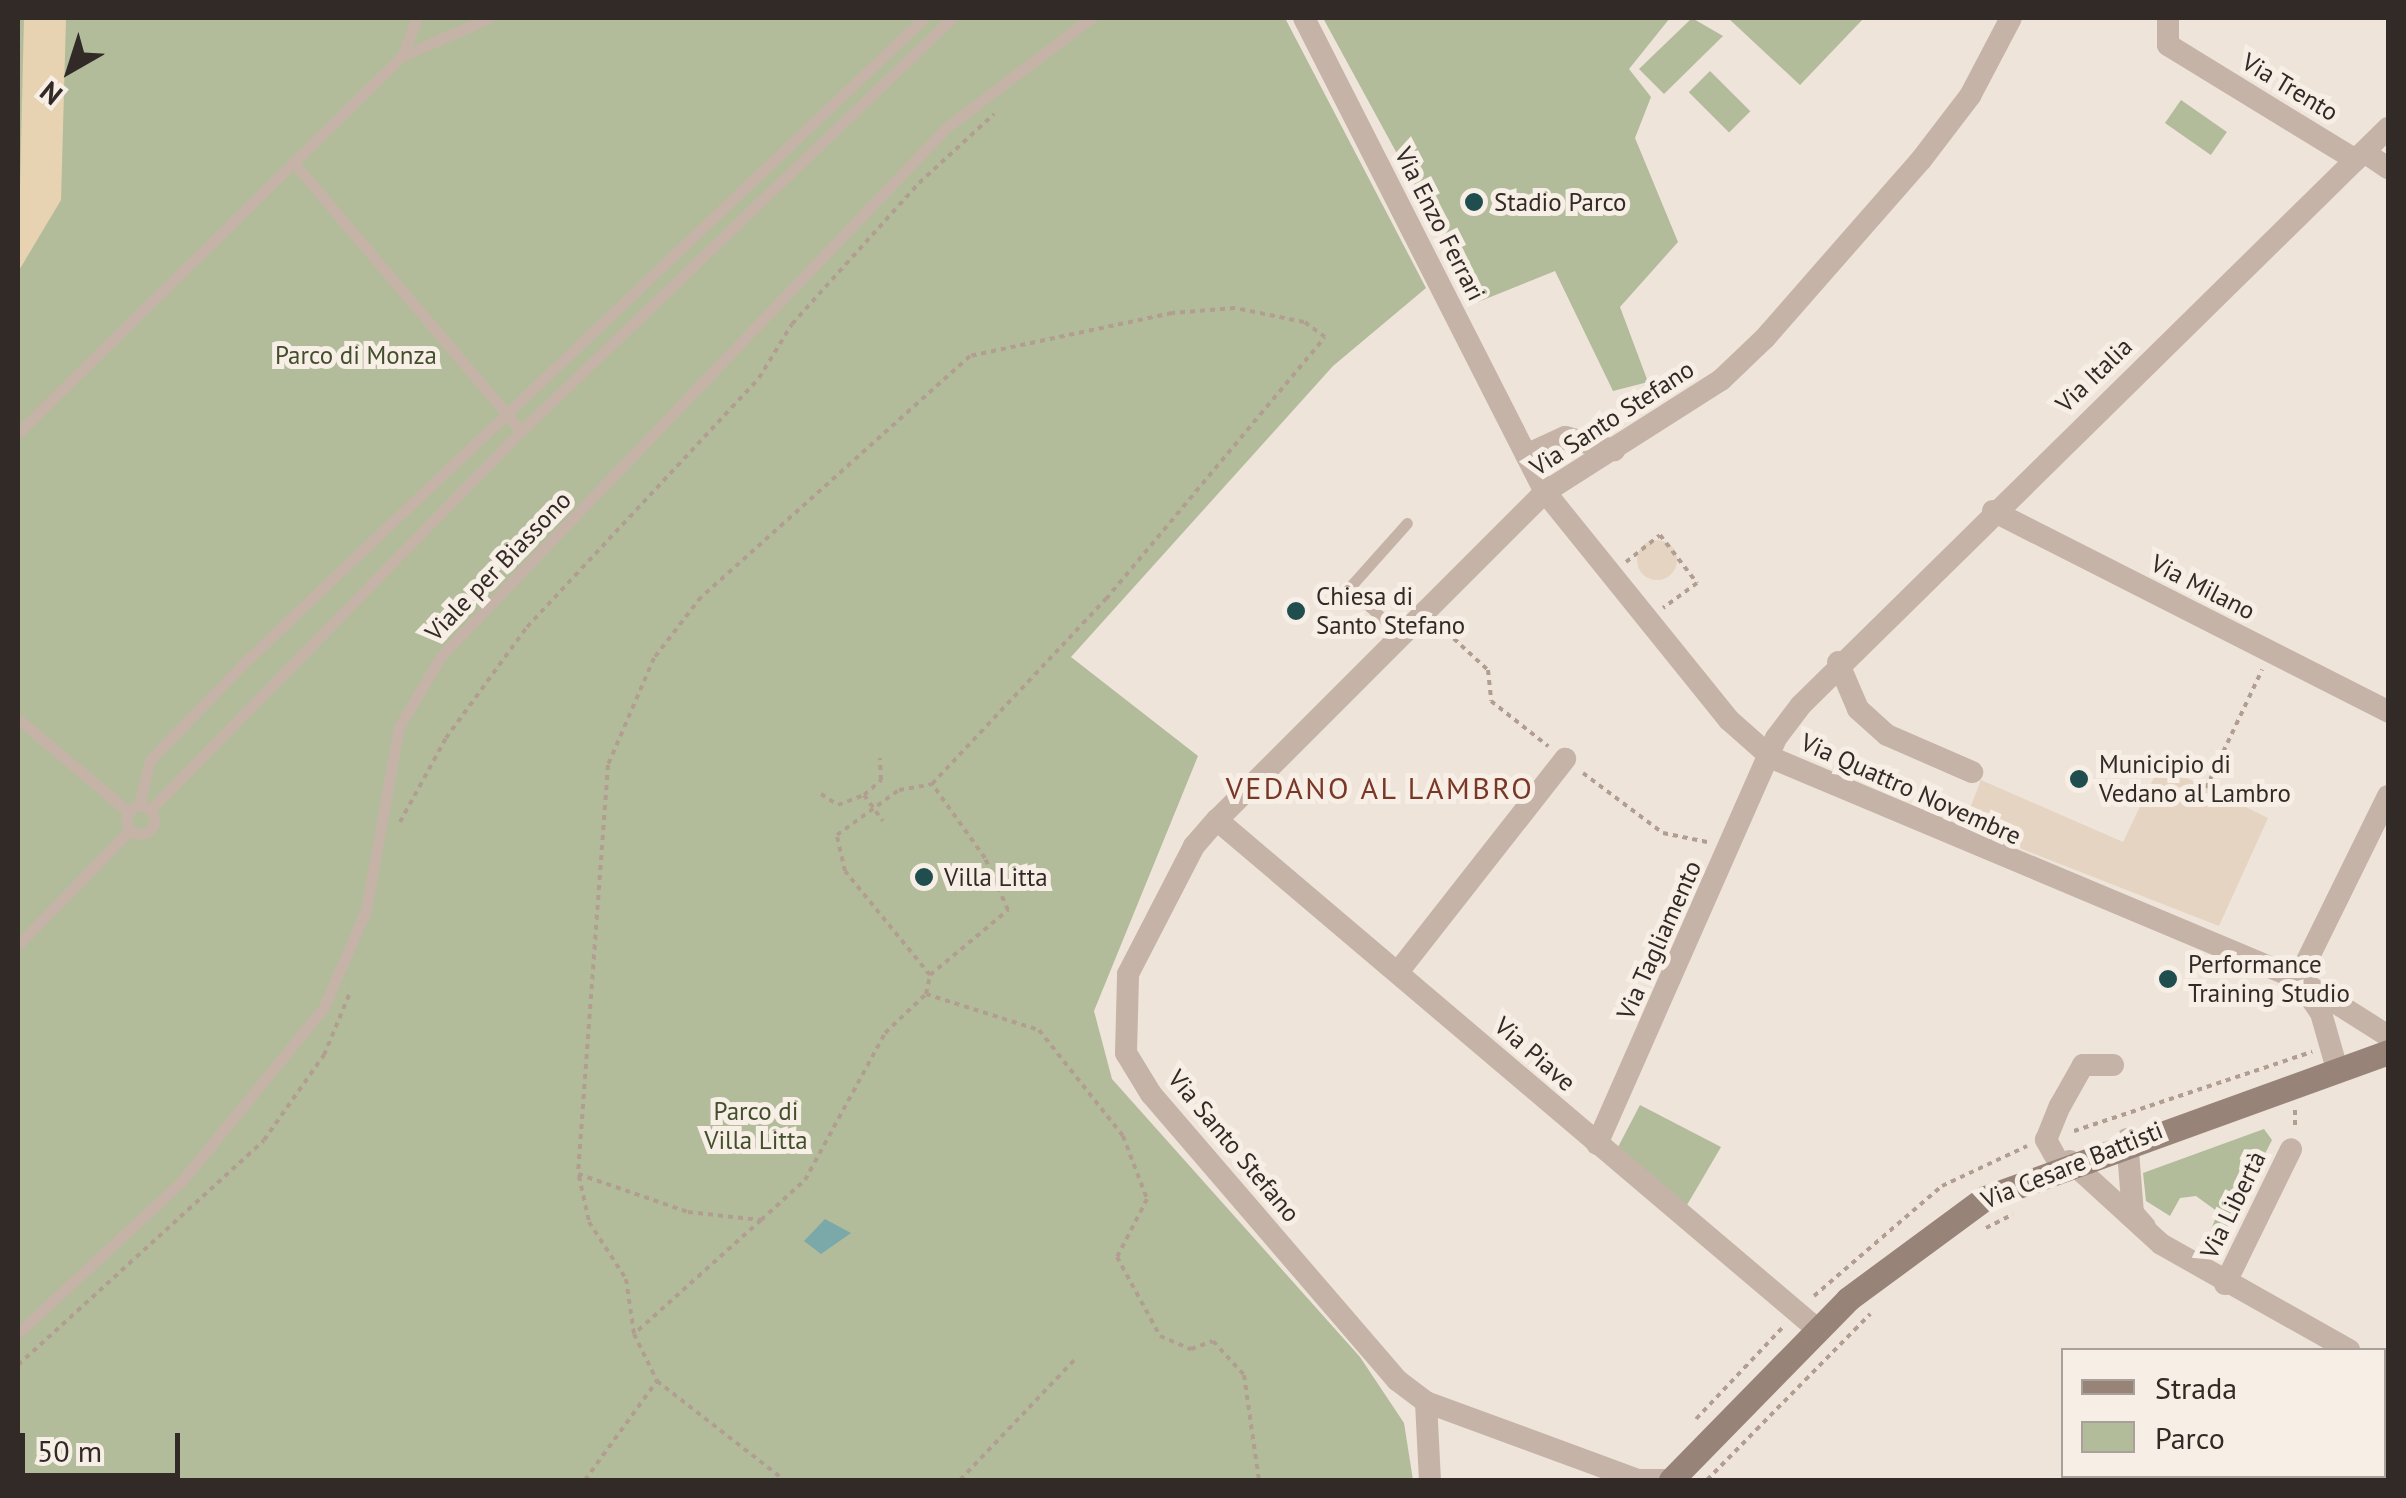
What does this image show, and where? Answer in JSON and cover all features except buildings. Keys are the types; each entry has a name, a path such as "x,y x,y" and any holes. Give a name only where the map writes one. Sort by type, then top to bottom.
{"main road":[{"name":"Via Cesare Battisti","path":"1673,1480 1817,1329 1921,1239 2065,1163 2388,1052"}],"street":[{"name":"Via Enzo Ferrari","path":"1304,18 1545,492"},
{"name":"Via Santo Stefano","path":"1426,1402 1397,1380 1126,1053 1128,974 1194,846 1216,820 1545,492 1722,380 1765,338 1931,147 2011,18"},
{"name":"Via Trento","path":"2168,18 2168,45 2360,156"},
{"name":"Via Italia","path":"1772,758 1776,738 1838,662 2388,128"},
{"path":"2360,156 2388,168"},
{"path":"1526,455 1564,437 1614,450"},
{"name":"Via Quattro Novembre","path":"1545,492 1647,620 1772,758 2298,980 2388,1036"},
{"name":"Via Milano","path":"1993,511 2388,711"},
{"path":"1838,662 1858,709 1887,735 1972,772"},
{"name":"Via Tagliamento","path":"1597,1144 1772,758"},
{"path":"1398,972 1565,759"},
{"path":"2337,1069 2321,1013 2298,980 2388,796"},
{"name":"Via Piave","path":"1216,820 1817,1329"},
{"path":"2065,1163 2046,1140 2060,1106 2083,1065 2113,1066"},
{"name":"Via Libertà","path":"2128,1139 2133,1213 2161,1244"},
{"name":"Via Libertà","path":"2225,1284 2291,1150"},
{"name":"Via Libertà","path":"2065,1163 2161,1244 2225,1284 2345,1348"},
{"path":"1430,1480 1426,1402 1638,1480 1673,1480"},
{"path":"1567,1454 1594,1480"}],"lane":[{"path":"402,56 417,18"},
{"path":"18,434 402,56 490,18"},
{"path":"18,945 130,830 150,760 505,412 924,18"},
{"path":"139,809 521,432 952,18"},
{"name":"Viale per Biassono","path":"18,1333 180,1182 324,1007 366,910 399,727 441,656 947,127 1091,18"},
{"path":"293,162 521,432"},
{"path":"1402,636 1349,588 1407,523"},
{"path":"18,719 139,809 150,830 130,830"}],"path":[{"path":"407,802 579,567 759,378 792,324 919,183 1000,104"},
{"path":"784,1480 657,1381 634,1334 626,1279 589,1222 578,1174 608,764 654,658 700,596 970,356 1115,321 1235,308 1304,322 1325,337 1106,599 932,784 898,790 837,835 845,871 930,975"},
{"path":"1610,575 1660,535 1700,581 1647,620"},
{"path":"1426,613 1488,670 1491,701 1565,759 1663,833 1730,850"},
{"path":"2206,788 2271,652"},
{"path":"821,794 838,805 864,796 881,780 880,758"},
{"path":"634,1334 806,1180 885,1033 926,994 930,975 1008,910 985,858 932,784"},
{"path":"864,796 883,821"},
{"path":"926,994 1039,1030 1124,1136 1148,1199 1117,1257 1160,1336 1191,1349 1213,1341 1244,1375 1259,1480"},
{"path":"2276,1116 2314,1103"},
{"path":"578,1174 688,1212 761,1220"},
{"path":"1977,1233 2020,1210"},
{"path":"1707,1480 1876,1308"},
{"path":"960,1480 1076,1358"},
{"path":"585,1480 657,1381"}],"green space":[{"path":"18,18 1285,18 1426,288 1333,366 1071,657 1198,756 1094,1011 1112,1079 1360,1357 1404,1423 1413,1480 18,1480"},
{"name":"Stadio Parco","path":"1323,18 1670,18 1629,69 1651,97 1635,138 1678,242 1620,307 1648,382 1613,391 1555,271 1478,302"},
{"path":"1692,18 1723,36 1664,94 1639,69"},
{"path":"1728,18 1864,18 1800,85"},
{"path":"1710,71 1750,111 1729,133 1689,92"},
{"path":"2181,100 2227,132 2211,155 2165,123"},
{"path":"1640,1105 1721,1147 1687,1205 1618,1147"},
{"path":"2264,1129 2272,1140 2222,1238 2208,1237 2218,1212 2196,1196 2180,1198 2170,1216 2146,1201 2143,1173"}],"sand":[{"path":"24,18 66,18 61,200 18,272"}],"shaded area":[{"path":"1657,540 1671,546 1677,560 1671,574 1657,580 1643,574 1637,560 1643,546"},
{"path":"2160,765 2268,818 2219,926 1963,826 1981,780 2123,842"}],"water":[{"path":"825,1219 851,1233 821,1254 804,1241"}],"place":[{"name":"Stadio Parco","path":"1474,202"},
{"name":"Chiesa di Santo Stefano","path":"1296,611"},
{"name":"Municipio di Vedano al Lambro","path":"2079,779"},
{"name":"Villa Litta","path":"924,877"},
{"name":"Performance Training Studio","path":"2168,979"}],"district":[{"name":"VEDANO AL LAMBRO","path":"1380,788"}],"park label":[{"name":"Parco di Monza","path":"356,355"},
{"name":"Parco di Villa Litta","path":"756,1126"}]}
